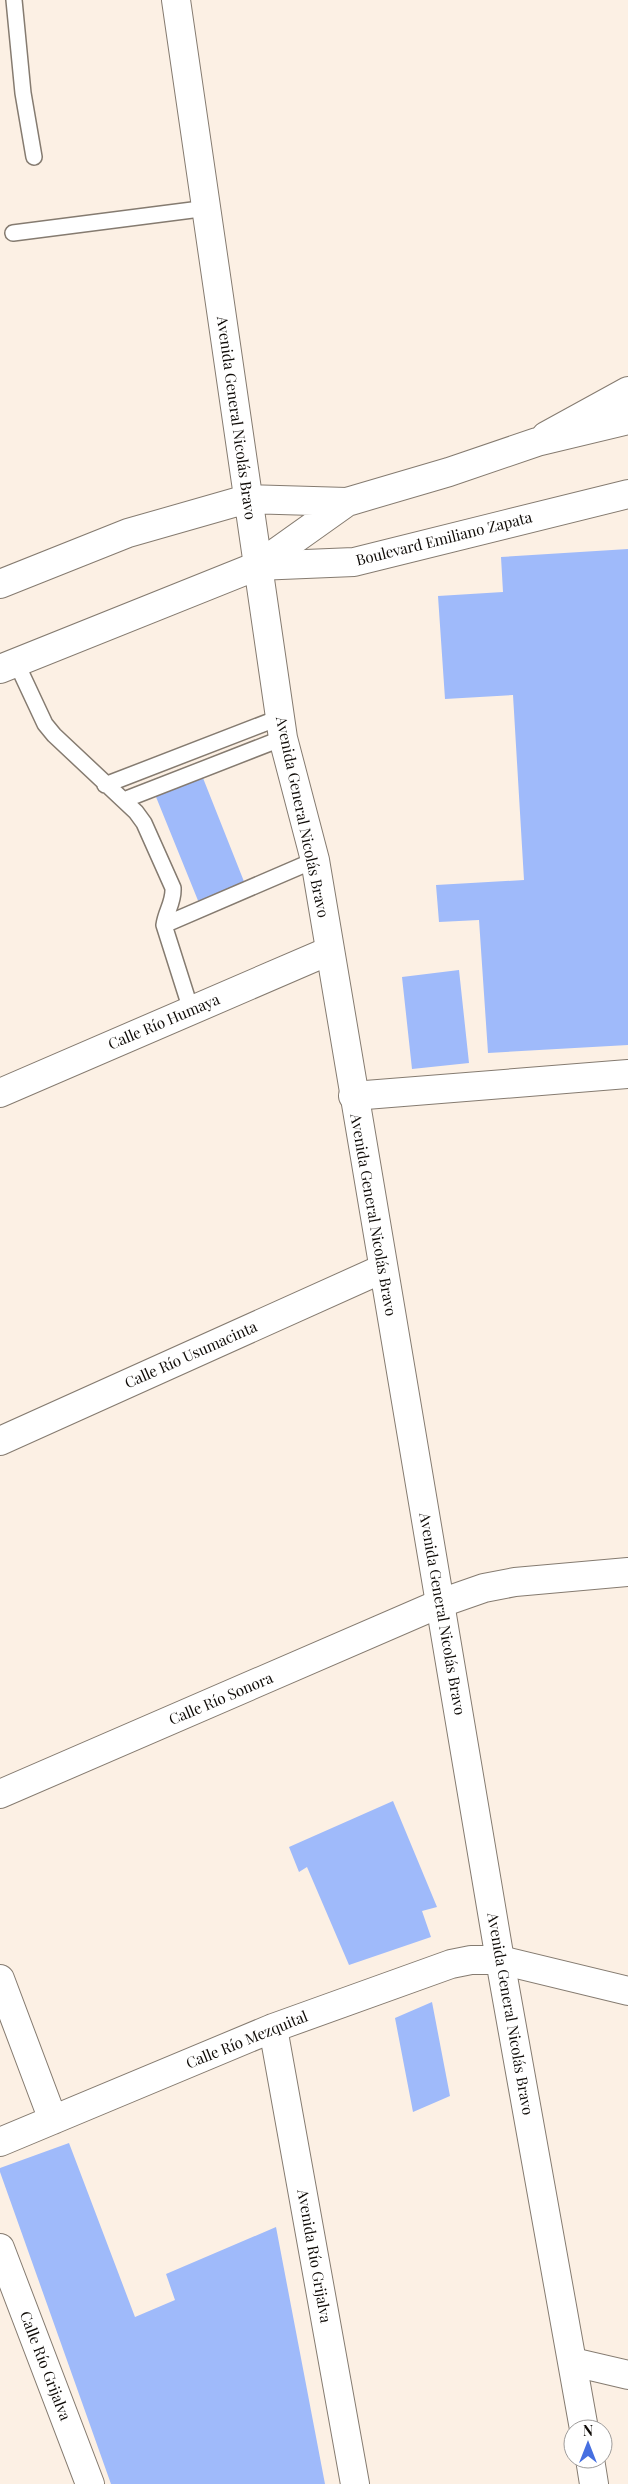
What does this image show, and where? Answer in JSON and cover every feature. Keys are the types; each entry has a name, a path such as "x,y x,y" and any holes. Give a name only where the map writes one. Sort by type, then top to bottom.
{"street":[{"name":"Avenida General Nicolás Bravo","path":"176,0 208,208 247,499 282,728 314,860 500,1960 582,2419"},
{"name":"Boulevard Emiliano Zapata","path":"537,442 628,391"},
{"name":"Boulevard Emiliano Zapata","path":"0,584 128,533 247,499 347,502 449,472 537,442 628,420"},
{"name":"Boulevard Emiliano Zapata","path":"257,566 354,562 628,494"},
{"name":"Boulevard Emiliano Zapata","path":"8,665 257,566 347,502"},
{"name":"Calle Río Humaya","path":"0,1093 329,951"},
{"path":"353,1096 628,1074"},
{"name":"Calle Río Usumacinta","path":"0,1441 382,1269"},
{"name":"Calle Río Sonora","path":"0,1794 441,1603 484,1588 515,1582 628,1572"},
{"name":"Calle Río Mezquital","path":"0,2142 273,2028 451,1964 500,1960 628,1991"},
{"path":"0,1979 53,2120"},
{"name":"Avenida Río Grijalva","path":"273,2028 355,2484"},
{"name":"Calle Río Grijalva","path":"0,2248 90,2484"},
{"path":"572,2362 628,2375"},
{"path":"592,2469 594,2484"}],"lane":[{"path":"14,0 23,93 34,157"},
{"path":"13,233 208,208"},
{"path":"8,665 45,724 105,784 124,800 144,823 173,888 173,900 165,916 164,925 191,1010"},
{"path":"105,784 282,728"},
{"path":"124,800 282,728"},
{"path":"164,925 314,860"}],"building":[{"path":"628,549 628,1045 488,1053 479,920 439,922 436,885 524,880 513,695 445,699 438,596 503,592 501,557"},
{"path":"201,773 245,884 199,903 154,792"},
{"path":"459,970 469,1063 412,1069 402,977"},
{"path":"393,1801 437,1907 422,1911 431,1937 349,1965 307,1867 299,1872 289,1847"},
{"path":"432,2002 450,2096 413,2112 395,2018"},
{"path":"69,2143 135,2317 175,2300 166,2274 276,2227 325,2484 111,2484 0,2172 0,2168"}]}
